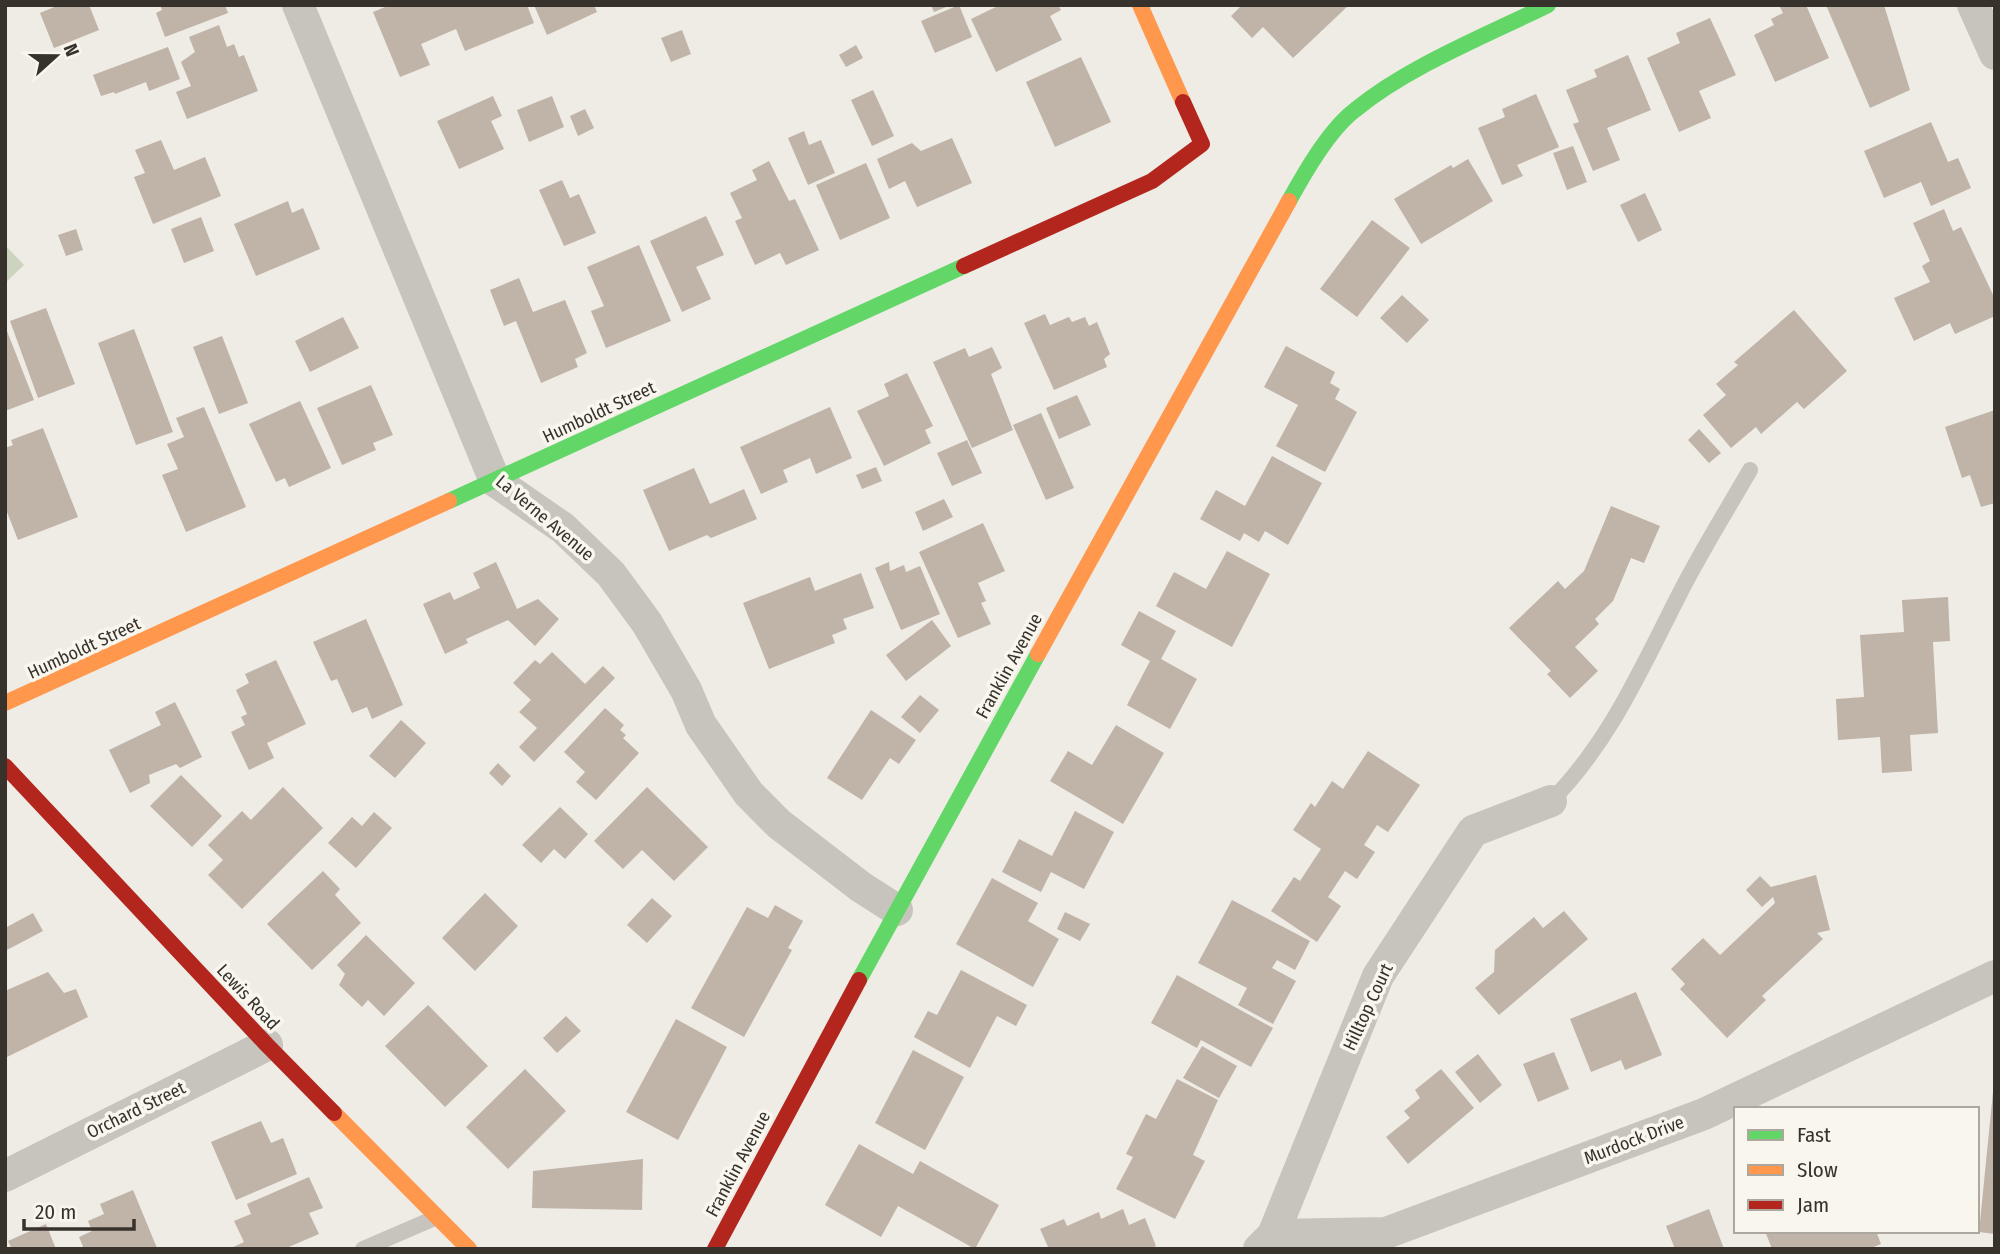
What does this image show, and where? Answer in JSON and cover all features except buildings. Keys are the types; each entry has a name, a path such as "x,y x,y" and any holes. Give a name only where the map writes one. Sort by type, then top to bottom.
{"street":[{"name":"La Verne Avenue","path":"298,5 495,481 563,528 611,574 647,623 686,690 701,725 749,794 779,824 861,887 897,910"},
{"name":"Humboldt Street","path":"5,703 1152,181 1202,144 1140,5"},
{"name":"Franklin Avenue","path":"718,1242 897,910 1312,160 1353,111 1403,78 1548,5"},
{"path":"1973,5 1995,54"},
{"name":"Lewis Road","path":"5,766 267,1045 468,1249"},
{"name":"Hilltop Court","path":"1266,1242 1378,976 1473,831 1551,801"},
{"name":"Murdock Drive","path":"1266,1242 1387,1233 1704,1114 1995,976"},
{"name":"Orchard Street","path":"5,1176 267,1045"}],"lane":[{"path":"1551,801 1574,778 1618,712 1695,563 1750,470"},
{"path":"363,1249 437,1217"},
{"path":"702,1249 718,1242"}],"green space":[{"path":"5,245 24,265 5,283"}],"traffic: fast":[{"path":"1289,201 1327,140 1345,118 1376,94 1473,40 1548,5"},
{"path":"449,501 964,266"},
{"path":"859,980 1038,654"}],"traffic: slow":[{"path":"1140,5 1183,102"},
{"path":"1038,654 1289,201"},
{"path":"5,703 449,501"},
{"path":"334,1113 469,1249"}],"traffic: jam":[{"path":"964,266 1152,181 1202,144 1183,102"},
{"path":"5,766 334,1113"},
{"path":"715,1249 859,980"}]}
